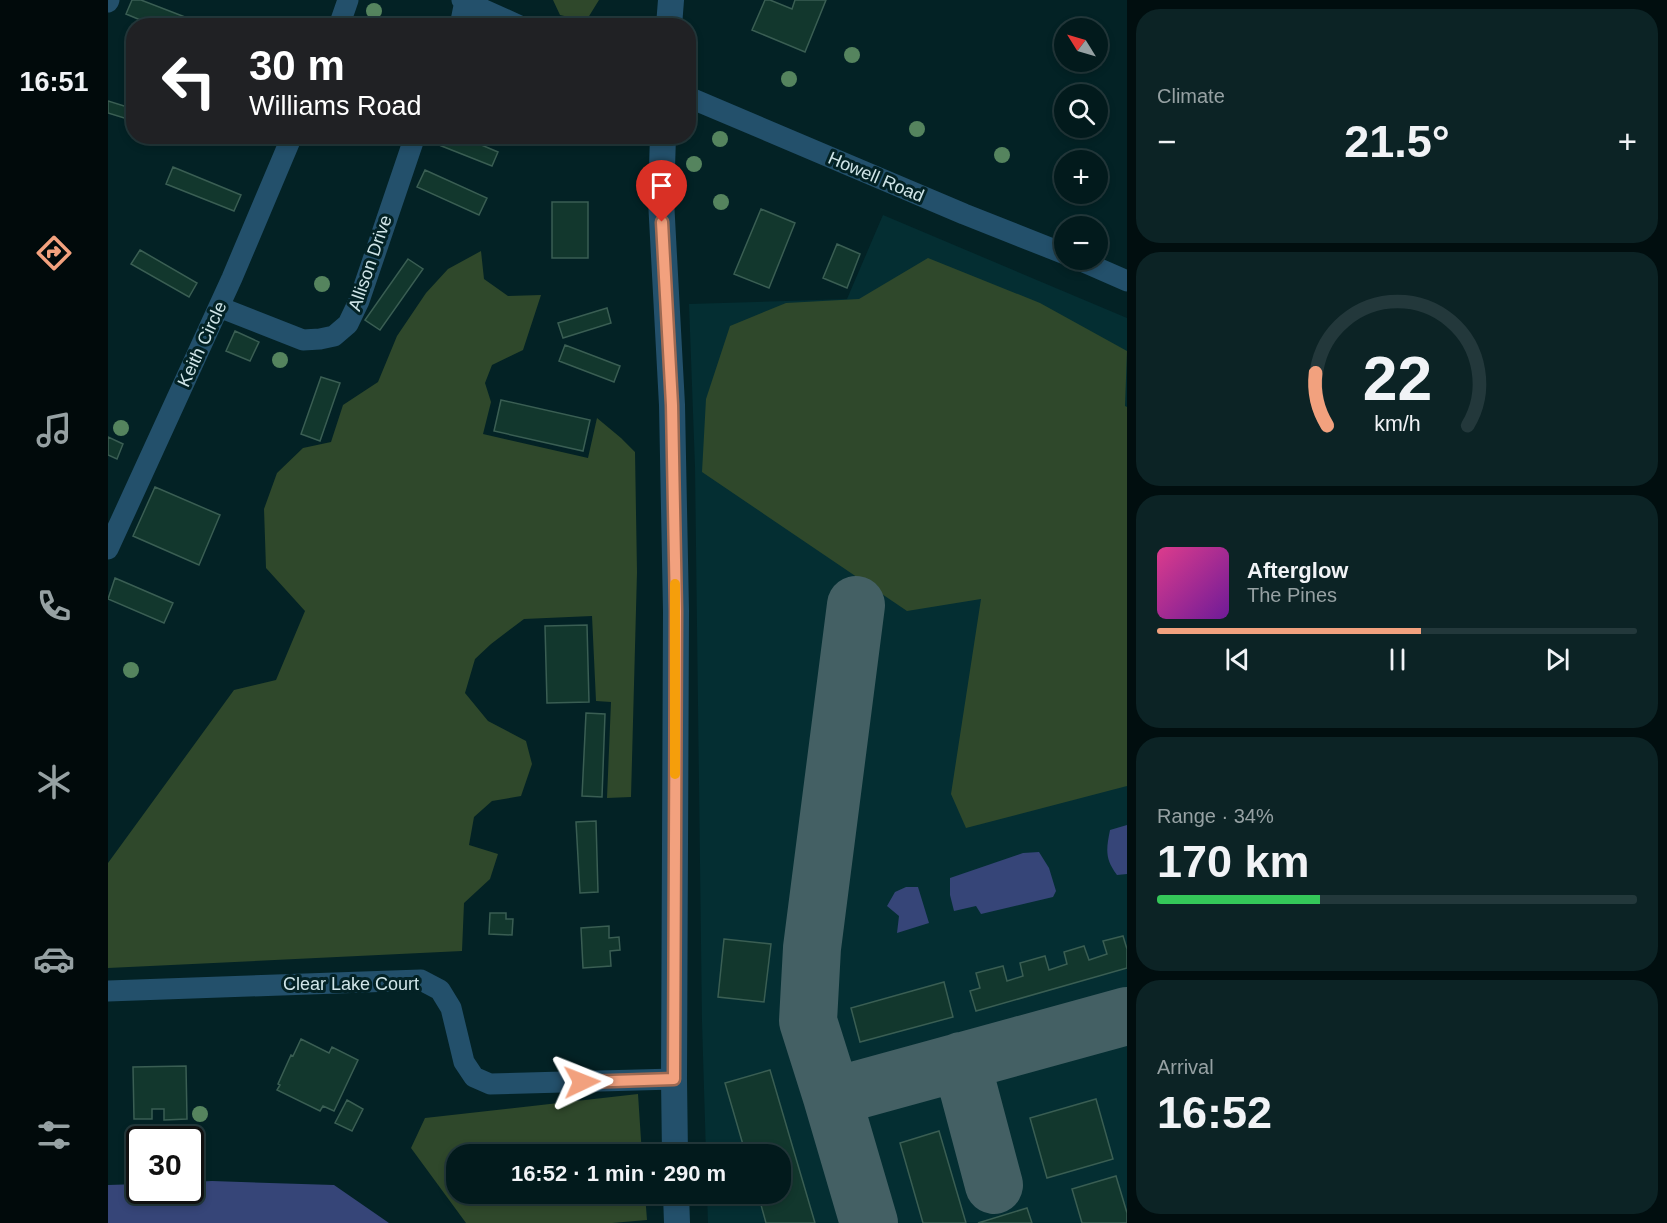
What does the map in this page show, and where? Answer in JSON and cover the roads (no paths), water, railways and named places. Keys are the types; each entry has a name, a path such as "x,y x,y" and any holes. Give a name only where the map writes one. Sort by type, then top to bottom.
{"street":[{"path":"342,18 348,0"},
{"path":"670,18 671,0"},
{"path":"461,18 464,1 502,18"},
{"name":"Howell Road","path":"696,100 954,210 1054,250"},
{"name":"Keith Circle","path":"108,549 219,307 289,144"},
{"name":"Allison Drive","path":"219,307 303,340 334,336 348,324 359,301 412,144"},
{"path":"663,144 661,200 672,405 676,611 675,1144"},
{"path":"1102,270 1127,281"},
{"name":"Clear Lake Court","path":"108,991 421,980 440,990 451,1008 464,1062 474,1077 490,1084 674,1079"},
{"path":"676,1204 677,1223"}],"water":[{"path":"1127,825 1127,874 1117,875 1107,854 1110,830"},
{"path":"1039,852 1049,868 1056,891 1053,897 981,914 976,906 954,911 950,895 950,878 1023,853"},
{"path":"906,887 918,887 929,923 897,933 899,916 887,906 895,892"},
{"path":"204,1181 334,1185 389,1223 108,1223 108,1185 126,1184 126,1204 204,1204"}]}
